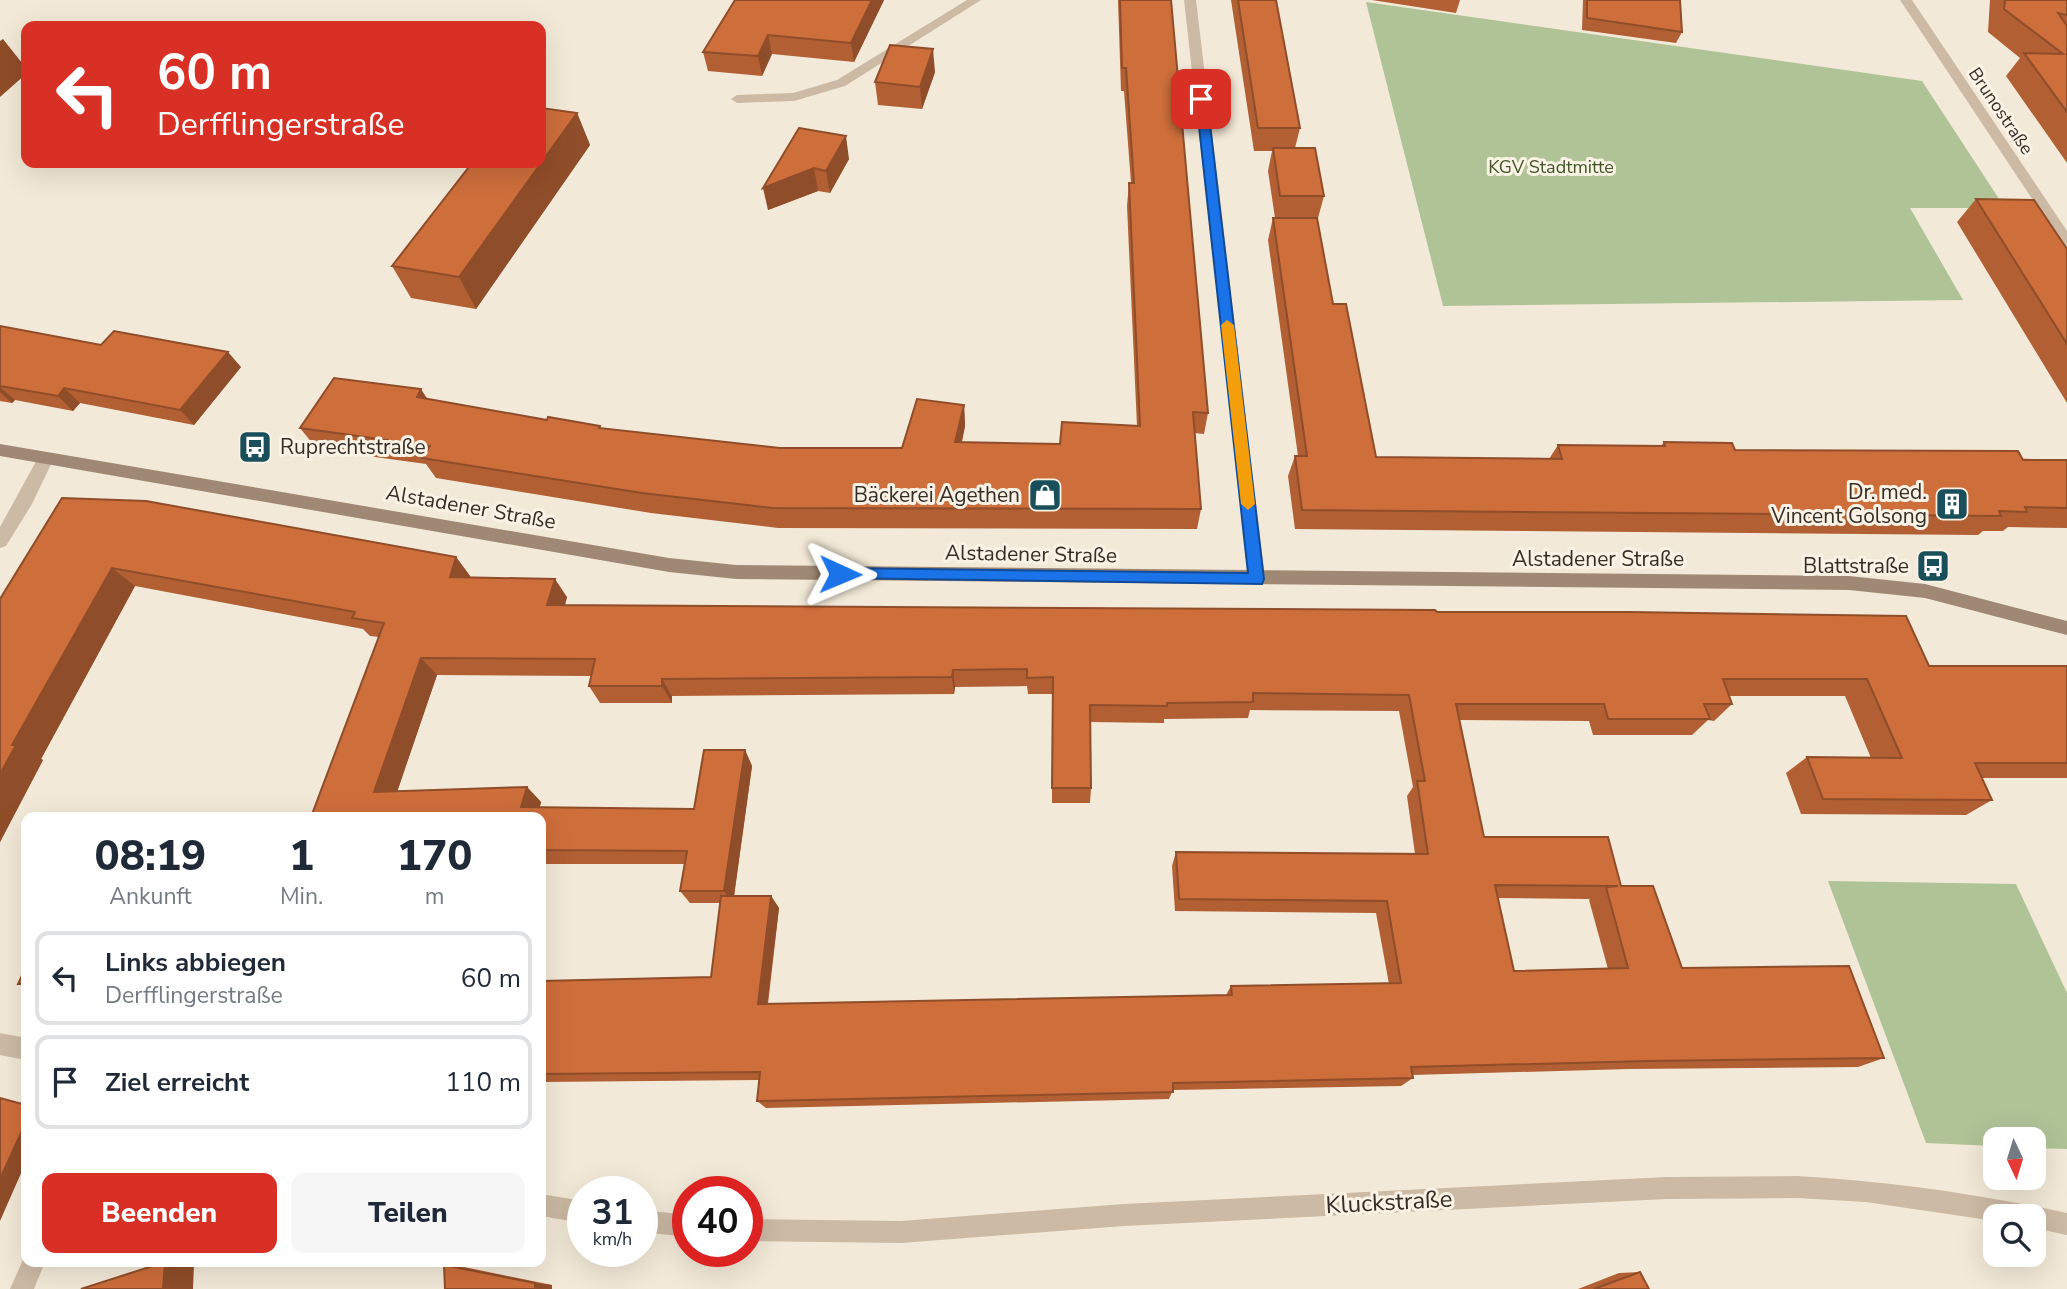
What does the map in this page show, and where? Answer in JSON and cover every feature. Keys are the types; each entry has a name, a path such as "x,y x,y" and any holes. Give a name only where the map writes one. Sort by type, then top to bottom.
{"street":[{"path":"737,99 794,97 841,83 975,0"},
{"path":"1189,0 1257,579"},
{"name":"Brunostraße","path":"1906,0 2067,241"},
{"name":"Alstadener Straße","path":"0,450 668,565 736,572 1849,583 1925,592 2067,628"},
{"path":"0,541 26,499 47,457"},
{"path":"0,1044 21,1047"},
{"name":"Kluckstraße","path":"763,1230 901,1232 1124,1215 1680,1188 1797,1187 1866,1191 1983,1207"},
{"path":"546,1206 567,1209"},
{"name":"Kluckstraße","path":"2046,1219 2067,1223"},
{"path":"22,1289 31,1267"}],"green space":[{"name":"KGV Stadtmitte","path":"1366,2 1922,81 2005,208 1910,208 1963,300 1443,306"},
{"path":"1828,881 2016,884 2067,993 2067,1149 2046,1148 2046,1127 1983,1127 1983,1145 1926,1143"}],"building":[{"path":"735,0 872,0 851,43 768,35 758,56 703,52"},
{"path":"1120,0 1171,0 1208,413 1193,412 1201,509 772,508 642,493 422,458 430,446 300,428 334,378 421,389 417,397 547,420 548,417 600,426 599,428 780,448 902,448 917,399 964,405 955,442 1060,444 1062,422 1140,426 1129,183 1134,183 1126,68 1122,68"},
{"path":"1238,0 1276,0 1300,128 1258,128"},
{"path":"1587,0 1680,0 1682,32 1587,18"},
{"path":"2005,0 2067,0 2067,15 2058,13 2067,26 2067,112 2024,53 2063,54 2004,9"},
{"path":"890,45 933,49 920,87 875,82"},
{"path":"546,109 577,113 546,156"},
{"path":"799,128 846,136 826,171 814,168 763,188"},
{"path":"1273,148 1315,148 1324,196 1280,196"},
{"path":"468,168 537,168 459,277 392,266"},
{"path":"1976,199 2034,200 2067,249 2067,344"},
{"path":"1273,218 1317,218 1333,304 1346,304 1376,457 1562,459 1558,445 1665,446 1664,442 1732,443 1735,450 2018,451 2023,460 2067,460 2067,508 2025,507 2027,512 1999,511 2001,516 1302,510 1295,456 1307,456"},
{"path":"0,326 101,345 114,331 228,352 180,410 64,388 58,396 0,386"},
{"path":"62,498 146,501 456,557 450,577 555,579 547,605 1435,610 1906,616 1929,666 2067,666 2067,763 1975,763 1992,800 1823,799 1807,757 1902,758 1867,679 1723,679 1732,704 1704,704 1710,719 1608,719 1604,704 1456,704 1484,837 1608,837 1621,886 1653,886 1682,968 1849,966 1884,1058 1411,1067 1413,1078 1173,1083 1173,1092 757,1101 760,1072 546,1074 546,981 711,977 721,896 771,896 758,1004 1232,995 1231,986 1401,983 1387,901 1179,899 1176,852 1428,854 1417,781 1425,781 1409,695 1253,693 1253,702 1167,703 1167,706 1090,705 1091,788 1052,788 1053,677 1027,678 1027,669 953,670 952,677 662,679 662,686 589,686 595,659 421,658 374,792 527,787 521,807 694,809 704,750 745,750 724,891 680,891 687,851 546,850 546,812 313,812 384,623 352,618 355,612 112,568 12,745 16,745 0,774 0,599","holes":["1495,885 1618,886 1606,887 1628,968 1514,971"]},
{"path":"0,1098 21,1104 21,1133 0,1179"},
{"path":"149,1267 165,1267 163,1289 81,1289"},
{"path":"444,1267 535,1283 535,1289 445,1289"},
{"path":"1640,1272 1649,1289 1594,1289"}],"slow traffic":[{"path":"1227,325 1248,504"}],"place":[{"name":"Ruprechtstraße","path":"255,447"},
{"name":"Bäckerei Agethen","path":"1045,495"},
{"name":"Dr. med. Vincent Golsong","path":"1952,504"},
{"name":"Blattstraße","path":"1933,566"}],"route":[{"path":"840,574 1257,579 1201,99"}]}
